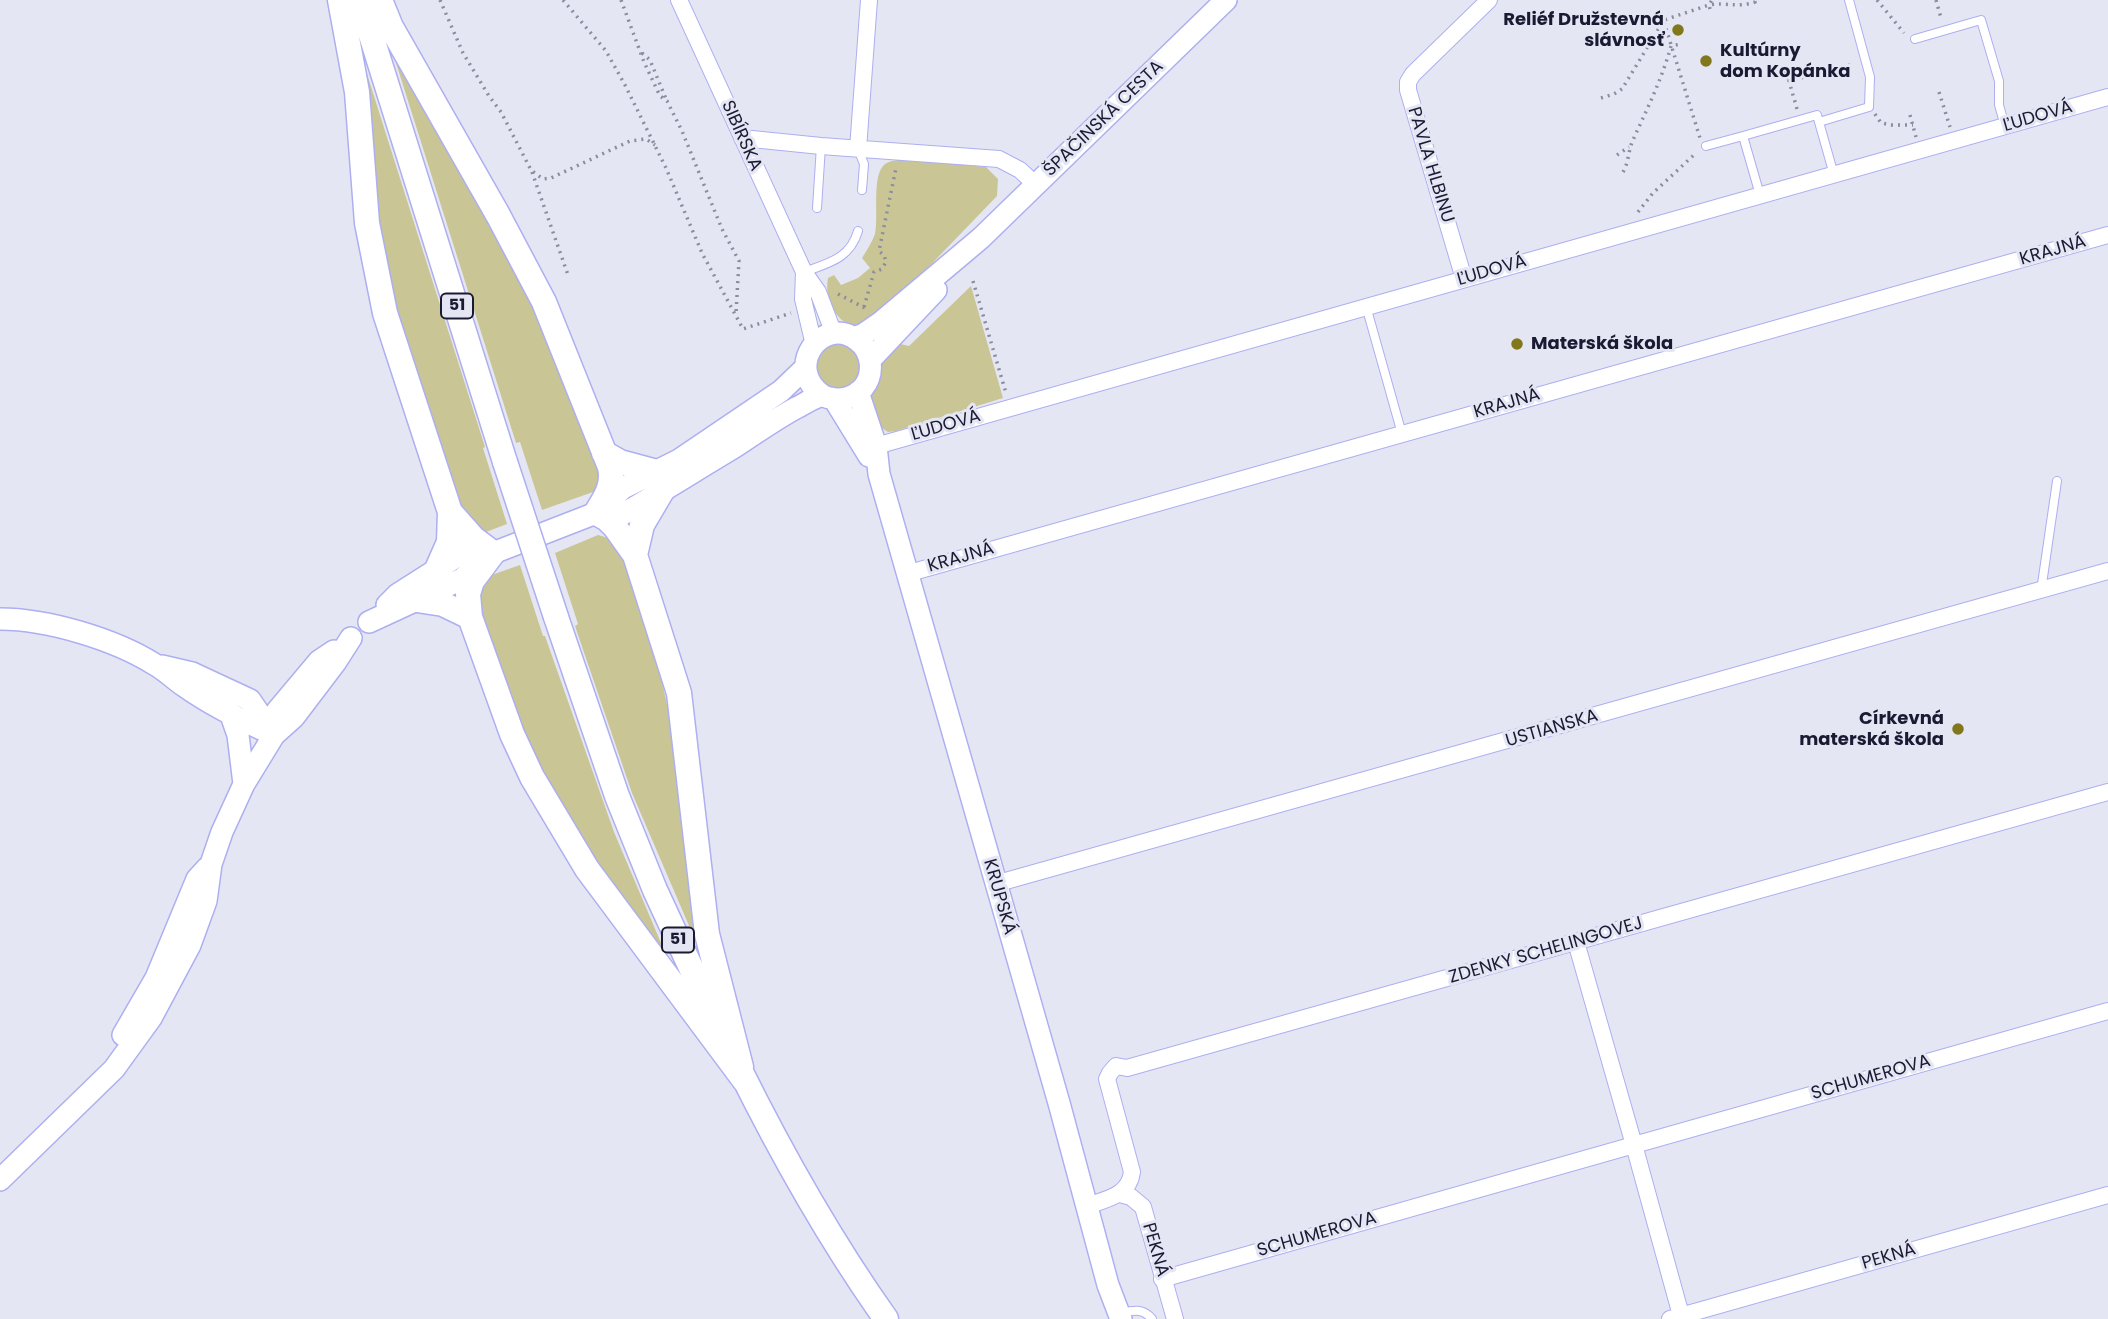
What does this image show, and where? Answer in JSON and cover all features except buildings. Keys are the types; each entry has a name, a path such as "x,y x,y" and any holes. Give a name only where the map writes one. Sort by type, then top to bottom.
{"main road":[{"path":"341,0 357,92 367,223 385,313 450,512 449,542 438,567"},
{"name":"51","path":"360,0 555,617 640,854 745,1081 809,1198 861,1284 886,1319"},
{"path":"380,0 391,27 498,215 544,302 612,478 609,490 596,513"},
{"name":"ŠPAČINSKÁ CESTA","path":"844,336 864,334 880,323 981,238 1226,0"},
{"name":"ŠPAČINSKÁ CESTA","path":"870,360 894,337 981,238"},
{"path":"635,555 642,525 659,482 792,410 828,397 847,398 858,393 869,378 870,360 864,347 844,336 823,338 807,356 805,368 809,382 828,397"},
{"path":"369,622 462,579 494,553 596,513 624,514 679,460 781,391 805,368"},
{"name":"KRUPSKÁ","path":"858,393 876,446 878,474 1059,1103 1108,1285 1120,1316"},
{"name":"KRUPSKÁ","path":"828,397 860,440 878,474"},
{"path":"604,453 659,482"},
{"path":"450,512 473,538 494,553"},
{"path":"596,513 615,527 635,555 679,693 707,934 745,1081"},
{"path":"274,735 273,720 277,711 295,688 319,661 351,638 398,594 464,552 476,549 494,553"},
{"path":"494,553 472,581 468,594 470,617 512,734 532,777 587,869 745,1081"},
{"path":"417,600 443,604 470,617"},
{"path":"0,620 41,625 113,644 154,664 231,715 274,735"},
{"path":"0,1180 121,1060 151,1018 190,945 206,901 211,864 244,784 274,735 294,716 351,638"},
{"path":"154,664 192,673 250,700 274,735"},
{"path":"250,700 295,688"},
{"path":"231,715 238,735 244,784"}],"street":[{"name":"SIBÍRSKA","path":"680,0 804,272 844,336"},
{"path":"858,149 869,0"},
{"name":"PAVLA HLBINU","path":"1464,279 1408,82 1489,0"},
{"name":"ĽUDOVÁ","path":"876,446 2108,97"},
{"path":"742,138 999,159 1020,170 1036,185"},
{"name":"KRAJNÁ","path":"906,573 2108,235"},
{"name":"SIBÍRSKA","path":"804,272 803,299 814,345"},
{"name":"USTIANSKA","path":"995,884 2108,571"},
{"name":"ZDENKY SCHELINGOVEJ","path":"1120,1194 1131,1180 1132,1172 1107,1079 1116,1066 1127,1068 2108,792"},
{"path":"1576,942 1634,1145 1678,1318"},
{"name":"SCHUMEROVA","path":"1163,1279 2108,1011"},
{"path":"1087,1206 1120,1194"},
{"name":"PEKNÁ","path":"1120,1194 1131,1197 1143,1207 1175,1319"},
{"name":"PEKNÁ","path":"1678,1318 2108,1195"}],"lane":[{"path":"1819,122 1869,107 1870,77 1849,0"},
{"path":"1915,39 1981,20 1999,80 1999,105 2005,126"},
{"path":"1706,146 1817,115 1834,175"},
{"path":"1743,136 1760,195"},
{"path":"817,208 821,146"},
{"path":"858,149 864,164 862,190"},
{"path":"804,272 842,258 855,241 858,231"},
{"path":"1366,306 1402,434"},
{"path":"2041,591 2057,481"},
{"path":"1120,1316 1136,1310 1144,1312 1152,1319"}],"path":[{"path":"440,0 463,53 492,102 501,112 531,170 568,275"},
{"path":"563,0 606,51 656,146 702,253 743,329 805,309"},
{"path":"621,0 642,54 650,60 722,229 739,261 736,315"},
{"path":"1710,7 1712,0"},
{"path":"1601,98 1622,89 1664,20 1710,7 1741,7 1755,2 1754,0"},
{"path":"1877,0 1908,37 1915,39"},
{"path":"1936,0 1944,31"},
{"path":"1636,215 1653,193 1703,147 1664,20"},
{"path":"1671,46 1681,44"},
{"path":"1617,155 1632,142 1650,105 1671,46"},
{"path":"1789,80 1850,65"},
{"path":"1785,71 1801,119"},
{"path":"1940,92 1953,141"},
{"path":"1869,107 1881,123 1913,125"},
{"path":"531,170 543,179 551,178 630,141 646,139 656,146"},
{"path":"1623,172 1632,142"},
{"path":"864,307 874,272 882,270 886,262 879,251 898,161"},
{"path":"973,281 1007,397"},
{"path":"827,289 864,307 870,313"}],"shaded area":[{"path":"391,47 523,280 602,470 600,488 593,492 542,510 520,442 516,443"},
{"path":"361,55 507,524 486,532 476,531 466,520 400,327 384,261 376,210"},
{"path":"906,159 986,167 998,179 997,196 889,308 859,329 844,321 833,310 828,295 828,278 834,275 841,285 858,278 870,268 862,258 875,234 878,177 885,164"},
{"path":"971,286 1003,398 888,432 880,427 870,399 878,382 881,362 896,343 909,346"},
{"path":"835,343 855,353 861,365 861,372 853,385 837,392 816,380 815,366 819,353"},
{"path":"598,535 612,539 623,560 651,640 662,684 678,771 699,949 632,793 575,626 578,624 555,553"},
{"path":"520,565 614,832 667,957 594,863 543,780 502,682 477,598 486,577"}],"place":[{"name":"Reliéf Družstevná slávnosť","path":"1678,30"},
{"name":"Kultúrny dom Kopánka","path":"1706,61"},
{"name":"Materská škola","path":"1517,344"},
{"name":"Církevná materská škola","path":"1958,729"}]}
